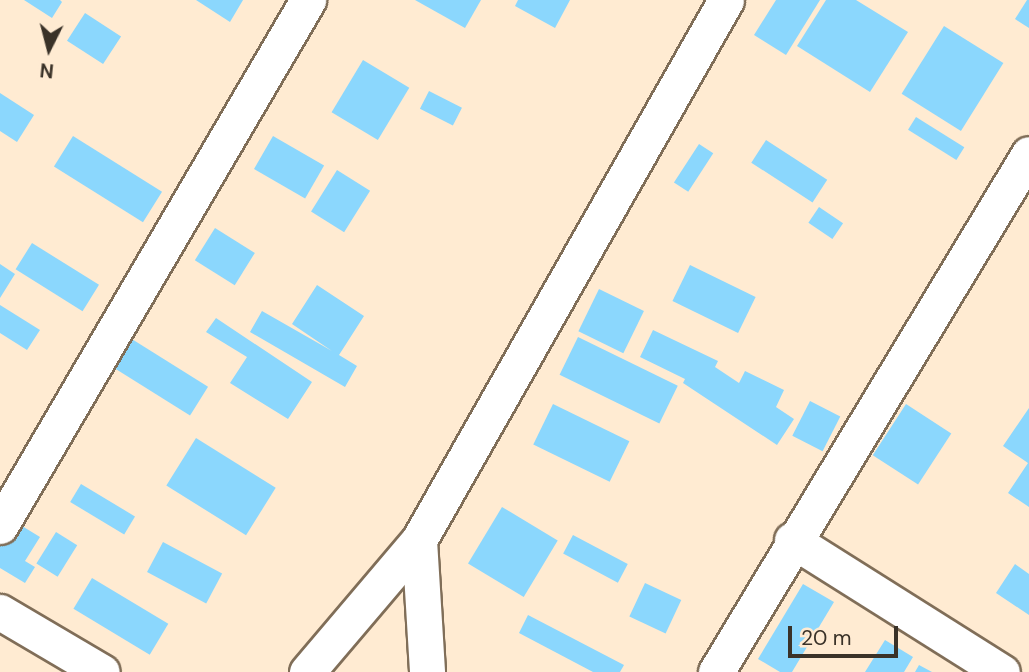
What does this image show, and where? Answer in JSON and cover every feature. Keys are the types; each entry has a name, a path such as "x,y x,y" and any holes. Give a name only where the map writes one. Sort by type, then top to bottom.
{"street":[{"path":"0,526 308,0"},
{"path":"307,672 419,540 726,0"},
{"path":"716,672 792,540 1029,154"},
{"path":"419,540 427,672"},
{"path":"792,540 1002,672"},
{"path":"0,612 102,672"}],"building":[{"path":"24,0 60,0 62,2 52,18"},
{"path":"196,0 243,0 230,22"},
{"path":"415,0 481,0 465,28"},
{"path":"518,0 570,0 555,28 515,6"},
{"path":"776,0 820,0 786,55 754,35"},
{"path":"826,0 856,0 908,32 870,92 797,46"},
{"path":"1029,0 1029,28 1015,19"},
{"path":"85,13 121,36 103,64 67,41"},
{"path":"944,26 1003,63 961,131 902,94"},
{"path":"363,60 409,88 378,140 332,112"},
{"path":"429,91 462,108 453,126 420,109"},
{"path":"0,93 34,115 17,142 0,131"},
{"path":"916,117 964,147 956,160 908,130"},
{"path":"73,136 162,192 143,222 54,167"},
{"path":"273,136 324,166 305,198 254,169"},
{"path":"766,140 827,180 813,202 751,163"},
{"path":"699,144 713,153 688,192 674,183"},
{"path":"337,170 370,191 344,232 311,212"},
{"path":"819,207 843,223 832,239 808,223"},
{"path":"215,228 255,253 235,285 195,260"},
{"path":"32,243 99,285 83,311 16,269"},
{"path":"0,264 15,274 0,298"},
{"path":"690,265 756,297 738,333 672,301"},
{"path":"317,285 364,316 339,355 357,366 345,387 250,332 262,311 332,351 292,324"},
{"path":"599,289 644,311 623,353 578,331"},
{"path":"0,305 40,330 27,350 0,333"},
{"path":"216,318 312,382 288,419 230,383 247,357 206,332"},
{"path":"653,330 718,361 715,367 739,383 745,371 784,390 776,407 794,419 777,445 683,383 685,379 640,357"},
{"path":"119,331 208,387 190,415 101,360"},
{"path":"578,337 678,386 659,423 560,375"},
{"path":"810,401 840,416 823,451 792,436"},
{"path":"553,404 629,441 610,482 533,444"},
{"path":"906,404 951,433 918,485 873,455"},
{"path":"1029,408 1029,507 1008,493 1028,463 1003,446"},
{"path":"196,438 276,488 246,535 166,485"},
{"path":"81,484 135,516 124,534 70,502"},
{"path":"502,507 558,540 524,597 468,564"},
{"path":"4,515 40,537 25,561 35,567 25,583 0,568 0,522"},
{"path":"56,532 77,545 58,577 36,563"},
{"path":"573,535 628,564 618,583 563,554"},
{"path":"163,542 222,573 206,603 147,572"},
{"path":"1015,564 1029,574 1029,615 996,593"},
{"path":"92,578 168,624 150,655 73,609"},
{"path":"645,583 681,600 666,633 629,617"},
{"path":"803,584 834,602 792,672 780,672 758,659"},
{"path":"528,615 624,665 620,672 593,672 519,633"},
{"path":"885,640 913,657 904,672 865,672"},
{"path":"919,665 932,672 915,672"}]}
